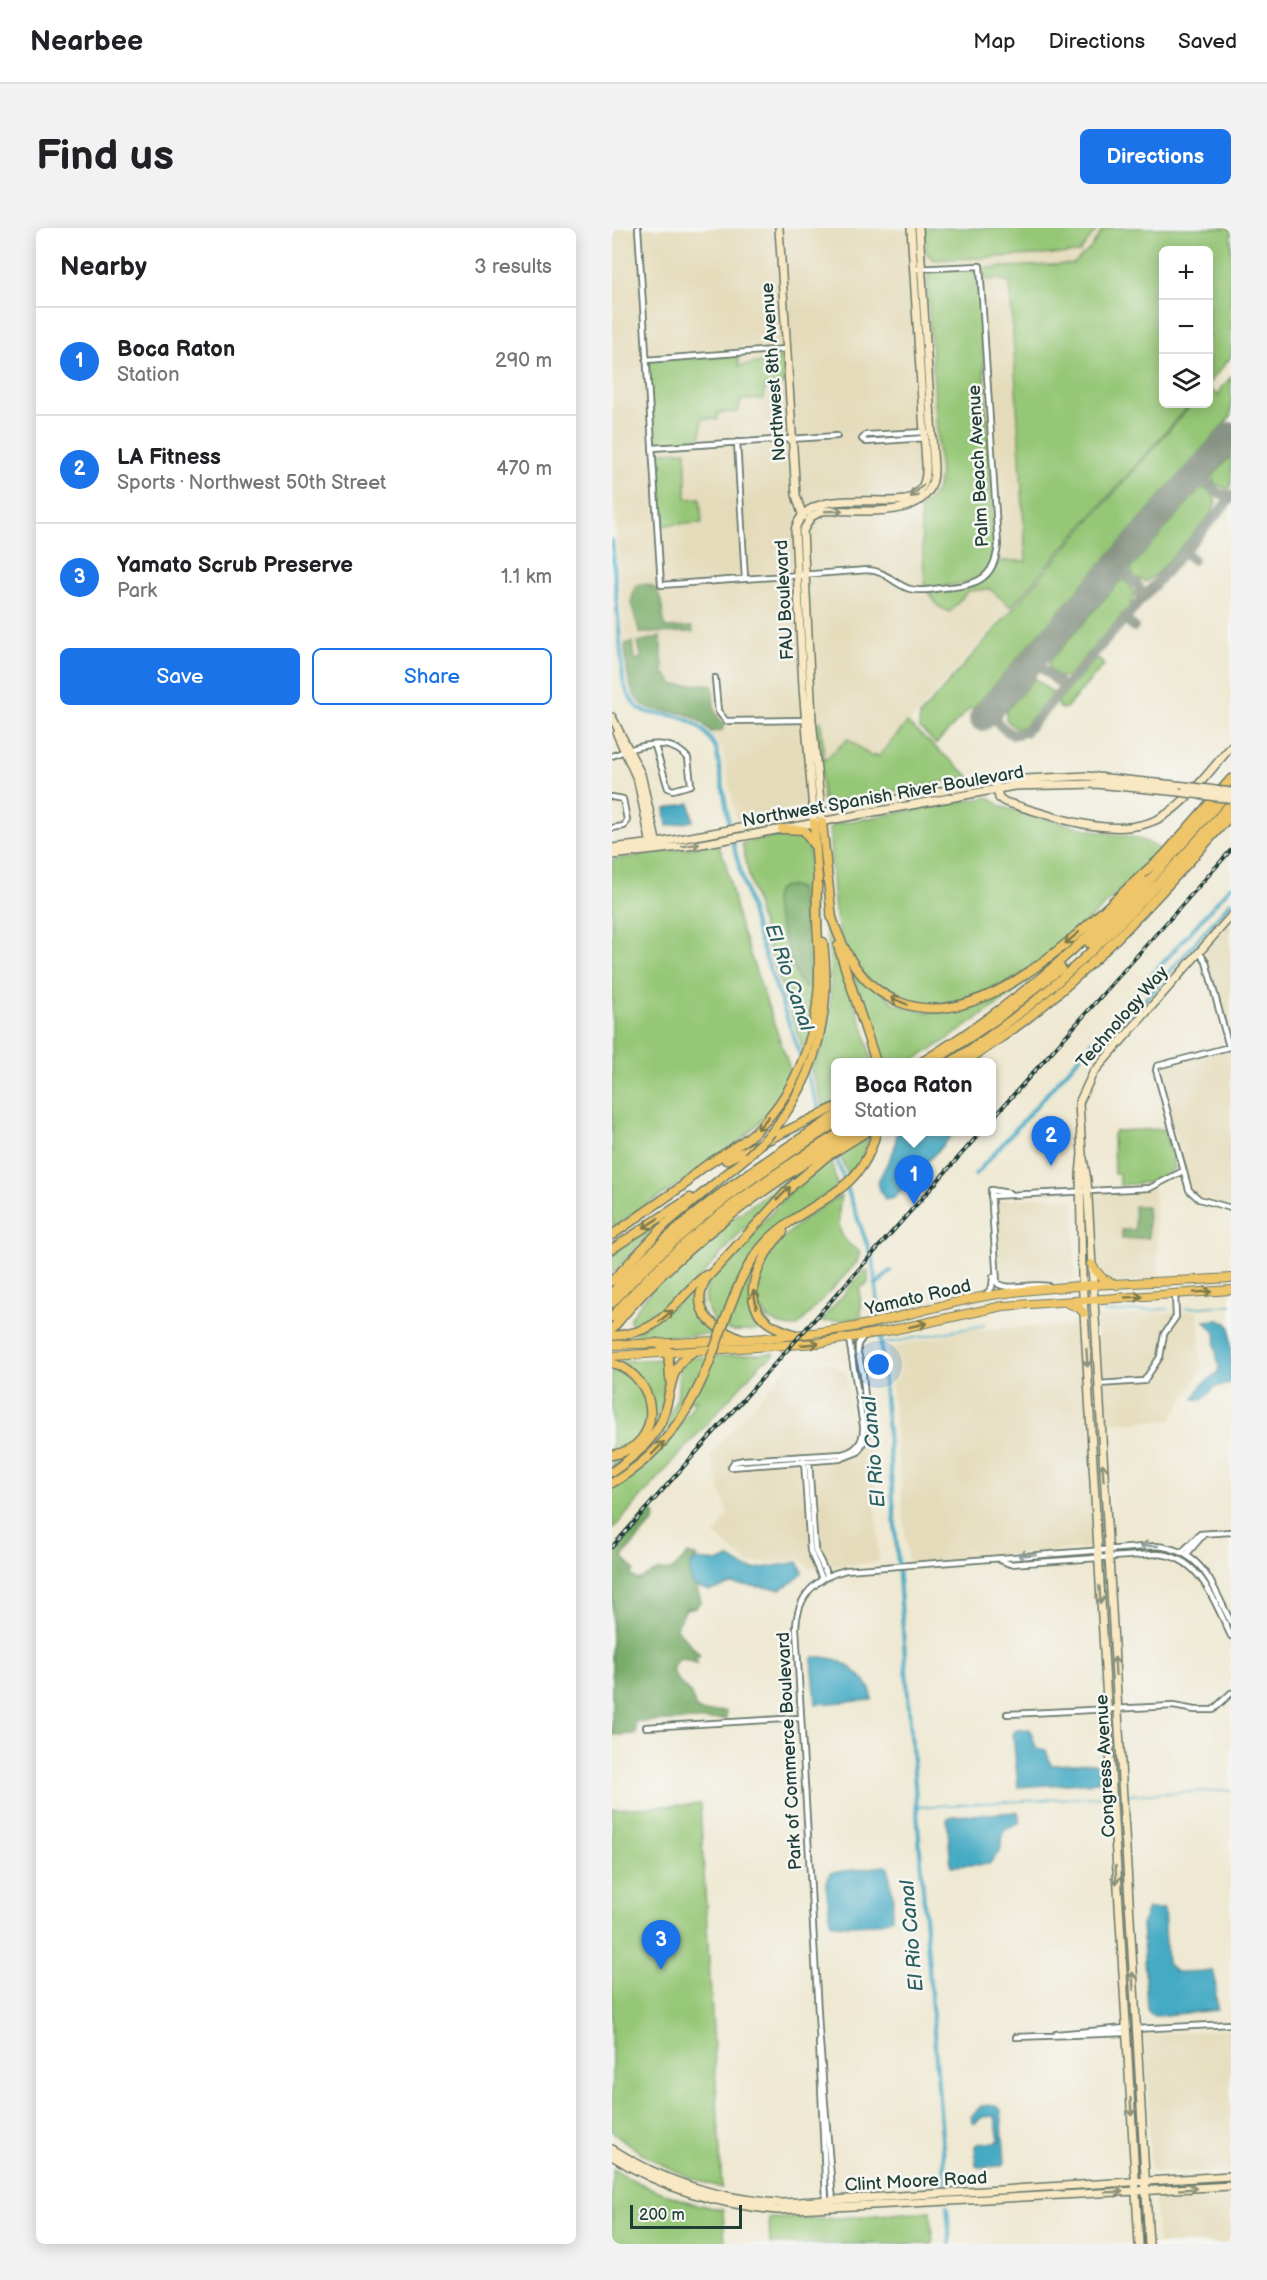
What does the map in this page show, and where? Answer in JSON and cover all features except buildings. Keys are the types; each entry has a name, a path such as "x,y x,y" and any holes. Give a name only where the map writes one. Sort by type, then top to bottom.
{"highway":[{"path":"928,1058 992,1016 1057,964 1117,907 1231,779"},
{"path":"939,1058 1008,1011 1082,949 1136,896 1231,791"},
{"path":"957,1058 1033,1004 1095,951 1144,901 1231,801"},
{"path":"970,1058 1036,1011 1099,957 1148,907 1231,815"},
{"path":"612,1281 656,1233 748,1156 772,1132 801,1088 814,1058 823,1023 826,982 816,850 817,818"},
{"path":"817,818 831,915 842,961 870,1036 875,1058"},
{"path":"782,829 806,831 816,850"},
{"path":"831,915 849,960 874,988 892,999 917,1007 934,1009 960,1007 991,995 1042,961 1162,857"},
{"path":"612,1235 738,1146 757,1130 784,1098 797,1075 809,1045 819,991 818,877"},
{"path":"684,1184 725,1161 813,1119 831,1116"},
{"path":"612,1303 658,1256 704,1215 817,1132 831,1119"},
{"path":"612,1293 653,1251 704,1205 754,1168 817,1132"},
{"path":"612,1483 643,1462 672,1432 690,1407 741,1279 753,1258 773,1235 838,1192 856,1175 868,1157 875,1136"},
{"path":"612,1329 645,1291 709,1232 768,1186 841,1137"},
{"path":"612,1336 635,1332 658,1322 714,1269 823,1150"},
{"path":"612,1317 651,1274 712,1219 756,1186 823,1150"},
{"path":"612,1249 718,1180"},
{"path":"791,1223 764,1258 755,1280 753,1295 757,1309 765,1320 796,1335"},
{"path":"714,1269 702,1287 703,1311 714,1326 741,1339"},
{"path":"657,1343 665,1346 669,1353 669,1394"},
{"path":"612,1472 630,1459 650,1439 664,1414 677,1365 693,1352"},
{"path":"612,1363 626,1369 642,1384 651,1412 648,1428 640,1440 629,1450 612,1455"}],"main road":[{"name":"Northwest 8th Avenue","path":"779,228 796,501 802,513 803,528"},
{"name":"FAU Boulevard","path":"801,575 803,528 811,517 822,511 904,508 920,502 929,492 934,479 928,435 917,269 911,228"},
{"name":"FAU Boulevard","path":"917,269 919,228"},
{"name":"FAU Boulevard","path":"817,818 801,575 795,534 802,513 822,503 901,501 914,496 926,478 928,435"},
{"path":"612,717 646,790 654,847"},
{"path":"612,725 628,749"},
{"path":"996,785 1000,799 1008,803 1108,828 1137,827 1152,822 1174,809 1231,747"},
{"name":"Northwest Spanish River Boulevard","path":"612,855 723,831 817,818 996,785 1087,776 1231,791"},
{"name":"Northwest Spanish River Boulevard","path":"996,785 1083,783 1179,792 1231,801"},
{"name":"Northwest Spanish River Boulevard","path":"612,848 654,847 724,839 782,829 817,818"},
{"name":"Technology Way","path":"1092,1286 1080,1103 1088,1079 1231,916"},
{"name":"Technology Way","path":"1082,1287 1084,1191"},
{"path":"1091,1264 1101,1277 1117,1285"},
{"name":"Yamato Road","path":"612,1345 796,1335 889,1320 984,1296 1057,1288 1231,1278"},
{"name":"Congress Avenue","path":"1092,1286 1108,1558 1112,1788 1139,2244"},
{"name":"Congress Avenue","path":"1082,1287 1097,1550 1122,1802 1149,2244"},
{"name":"Yamato Road","path":"612,1356 693,1352 849,1339 985,1309 1064,1301 1231,1290"},
{"path":"1064,1301 1080,1308 1084,1313"},
{"path":"849,1339 873,1323"},
{"path":"1125,2014 1135,2029"},
{"path":"1126,2030 1136,2039"},
{"name":"Clint Moore Road","path":"612,2149 661,2176 728,2200"},
{"name":"Clint Moore Road","path":"612,2156 667,2186 777,2210 1135,2181 1231,2176"},
{"name":"Clint Moore Road","path":"830,2205 1231,2186"}],"street":[{"path":"638,228 661,585 801,575"},
{"name":"Palm Beach Avenue","path":"801,575 877,571 909,589 926,590 978,582 986,575 997,556 980,266 917,269"},
{"path":"646,360 786,349"},
{"path":"863,439 928,435"},
{"path":"652,448 837,436"},
{"path":"737,442 745,579"},
{"path":"716,678 718,711 726,721 809,719"},
{"path":"612,756 641,744 680,749 689,760 691,785 673,790 668,788 655,746"},
{"path":"612,797 623,799 627,820 624,826 612,828"},
{"path":"1199,952 1207,964 1229,1047 1156,1068 1183,1171 1193,1196 1231,1208"},
{"path":"1057,1288 1043,1284 999,1286 996,1282 991,1193 1152,1188 1183,1171"},
{"path":"984,1296 992,1287 994,1257"},
{"path":"1098,1384 1144,1381 1160,1357 1164,1334 1176,1317 1175,1294"},
{"path":"806,1460 744,1460 734,1462 731,1467 806,1460 846,1454 864,1441 868,1427 858,1347 864,1336"},
{"path":"849,1339 864,1441"},
{"path":"806,1460 810,1551 825,1576 846,1570 1000,1560 1009,1557 1156,1546 1184,1553 1204,1571 1231,1622"},
{"path":"1181,1559 1192,1539 1200,1534 1231,1532"},
{"path":"1000,1560 1010,1564 1163,1554 1181,1559 1194,1568 1203,1579 1231,1636"},
{"name":"Park of Commerce Boulevard","path":"825,1576 806,1593 796,1615 800,1718 830,2205"},
{"path":"1007,1714 1173,1706 1195,1710 1214,1710 1231,1693"},
{"path":"646,1727 800,1718"},
{"path":"1135,2029 1231,2024"},
{"path":"1016,2037 1054,2035 1066,2031 1126,2030"}],"shaded area":[{"path":"612,228 1231,228 1231,357 1213,378 1213,246 1159,246 1159,408 1186,408 909,723 970,777 736,820 722,750 701,719 689,715 653,711 637,701 630,688 626,665 612,470"},
{"path":"1231,916 1231,1208 1193,1196 1156,1067 1228,1047 1206,962 1199,952"},
{"path":"1154,1189 1159,1280 1094,1284 1089,1192"},
{"path":"1041,1197 1074,1199 1075,1279 1004,1285 998,1282 994,1201"},
{"path":"1198,1311 1202,1370 1171,1420 1101,1423 1097,1317"},
{"path":"1082,1324 1102,1546 908,1565 888,1348 967,1330"},
{"path":"829,1362 847,1374 850,1415 873,1458 879,1562 810,1568 800,1559 748,1564 715,1535 728,1514 710,1455 789,1365"},
{"path":"1231,2029 1231,2171 1153,2172 1144,2035"},
{"path":"1231,2191 1231,2244 1158,2244 1155,2201 1158,2197"}],"green space":[{"path":"925,228 1104,228 1097,229 1079,253 934,260 926,253"},
{"path":"1104,228 1231,228 1231,357 1213,378 1213,246 1159,246 1159,408 1186,408 1011,607 990,589 968,591 950,612 939,607 928,592 959,589 977,583 992,571 998,561 1026,561 1010,283 1000,279 984,280 983,268 1073,264 1091,248"},
{"path":"975,269 978,273 995,544 987,569 972,581 925,587 920,509 936,492 940,475 927,279 931,271"},
{"path":"779,352 784,354 784,384 765,388 763,399 741,400 738,412 718,413 717,420 702,418 701,435 695,442 688,439 686,440 689,443 657,445 654,443 649,364 651,361 738,356 739,366 779,360"},
{"path":"1231,377 1231,416 973,709 970,708 936,744 919,727 920,715 1189,408 1213,408 1213,392 1219,396 1220,389"},
{"path":"686,451 686,499 700,498 702,523 662,525 658,452"},
{"path":"1231,455 1231,487 1228,489 1215,484 1212,477"},
{"path":"1202,487 1210,491 1216,502 1211,514 1157,574 1146,582 1134,577 1130,569"},
{"path":"1121,580 1128,583 1135,594 1130,606 1068,677 1059,677 1050,670 1049,662"},
{"path":"640,584 648,585 658,592 665,628 692,627 693,632 640,633 631,603 635,587"},
{"path":"660,637 664,675 667,675 673,685 709,684 713,687 715,712 725,723 722,730 711,732 696,719 682,713 643,705 634,695 628,676 625,644 632,642 634,659 642,659 638,642"},
{"path":"1094,659 1099,659 1104,665 1066,708 1061,709 1058,706 1059,698"},
{"path":"1035,678 1054,694 1024,727 1015,728 1006,720 1006,711"},
{"path":"821,721 824,760 848,739 872,757 875,754 878,757 907,723 970,777 826,804 823,800 817,724"},
{"path":"989,797 1002,807 1100,832 1131,837 1161,850 1060,945 1031,968 1001,986 971,1000 942,1007 901,999 884,991 855,965 843,943 835,912 829,829 835,824"},
{"path":"799,832 804,834 809,843 817,982 808,1040 815,1064 825,1037 831,991 821,884 837,956 865,1032 871,1058 831,1058 831,1104 824,1108 768,944 742,843"},
{"path":"717,843 725,860 739,923 790,1069 780,1094 763,1118 741,1139 716,1159 612,1229 612,860"},
{"path":"783,886 799,888 811,981 810,987 806,988 798,980 775,911 774,897"},
{"path":"1075,938 1010,996 917,1058 880,1058 845,957 895,1004 926,1012 948,1012 987,1001"},
{"path":"1165,1129 1175,1168 1155,1182 1120,1185 1119,1174 1114,1174 1113,1135 1115,1131"},
{"path":"865,1136 869,1136 863,1157 849,1177 839,1153"},
{"path":"814,1161 757,1215 674,1306 642,1327 624,1331 634,1325 629,1320 646,1296 689,1253"},
{"path":"827,1161 832,1165 838,1187 776,1230 750,1267 774,1238 751,1295 771,1328 733,1331 718,1325 709,1313 707,1305 708,1282 795,1187"},
{"path":"841,1196 840,1228 846,1241 860,1252 857,1262 797,1327 777,1323 762,1310 756,1294 758,1277 766,1260 795,1227"},
{"path":"1134,1206 1147,1206 1149,1238 1122,1239 1122,1230 1135,1230"},
{"path":"664,1218 612,1274 612,1252"},
{"path":"864,1271 868,1271 868,1283 860,1288 861,1318 823,1322 824,1317"},
{"path":"699,1285 701,1307 705,1319 721,1334 619,1339 632,1336"},
{"path":"774,1353 771,1358 762,1362 612,1530 612,1487 638,1469 660,1449 680,1426 697,1399 690,1401 651,1452 612,1480 612,1477 645,1453 659,1436 677,1395 680,1367 690,1358"},
{"path":"666,1359 664,1396 656,1422 639,1444 612,1468 612,1457 627,1453 654,1416 651,1396 617,1361"},
{"path":"612,1366 637,1386 648,1411 646,1424 640,1435 629,1445 612,1451"},
{"path":"649,1511 655,1514 654,1521 622,1557 634,1570 631,1575 638,1580 657,1571 673,1570 688,1554 697,1557 690,1566 701,1601 696,1607 686,1609 676,1628 700,1655 695,1659 698,1664 680,1658 672,1669 677,1680 691,1694 696,1709 702,1712 726,1711 726,1719 635,1722 636,1734 612,1735 612,1554"},
{"path":"700,1804 722,2188 664,2166 637,2150 612,2131 612,1809"},
{"path":"612,2169 666,2194 723,2210 725,2244 612,2244"},
{"path":"930,2211 933,2244 770,2244 769,2218 824,2219"}],"water":[{"path":"690,803 693,821 667,826 665,809"},
{"path":"896,1136 951,1136 894,1198 885,1200 877,1183 894,1150"},
{"path":"1218,1320 1227,1323 1230,1328 1231,1384 1215,1387 1202,1400 1194,1399 1201,1386 1217,1373 1219,1368 1215,1345 1216,1334 1205,1321"},
{"path":"730,1558 746,1568 756,1569 798,1562 803,1572 793,1582 780,1589 731,1584 710,1591 694,1586 690,1578 690,1566 695,1560 720,1562"},
{"path":"815,1657 833,1659 850,1668 870,1688 872,1700 816,1704 812,1659"},
{"path":"1030,1729 1036,1748 1046,1750 1051,1765 1094,1763 1099,1767 1099,1782 1018,1787 1013,1733 1017,1730"},
{"path":"1018,1812 1020,1822 1004,1830 1000,1851 989,1864 951,1866 947,1819 953,1816"},
{"path":"888,1867 893,1896 892,1918 871,1924 831,1923 826,1885 830,1873"},
{"path":"1148,1909 1164,1909 1167,1963 1175,1972 1212,1971 1215,1977 1217,2010 1151,2015 1147,2009 1142,1923"},
{"path":"995,2105 1001,2110 1005,2162 1003,2166 979,2167 976,2166 975,2146 997,2142 999,2139 995,2116 982,2117 976,2123 973,2123 971,2117 981,2106"}],"waterway":[{"name":"El Rio Canal","path":"612,540 623,680 629,695 635,705 643,710 690,721 708,736 716,748 730,829"},
{"name":"El Rio Canal","path":"732,839 757,933 821,1114"},
{"path":"975,1175 1231,886"},
{"path":"1129,1018 1231,902"},
{"name":"El Rio Canal","path":"834,1152 873,1261 878,1305 946,2189"},
{"path":"876,1285 890,1271"},
{"path":"1185,1308 1231,1305"},
{"path":"1102,1313 1168,1309"},
{"path":"882,1344 985,1325"},
{"path":"1127,1795 1231,1790"},
{"path":"915,1807 1110,1796"},
{"name":"El Rio Canal","path":"947,2206 950,2244"}],"taxiway":[{"path":"1204,465 1204,476 1210,486 1220,493 1231,495"},
{"path":"1190,481 1199,479 1206,481"},
{"path":"995,703 995,718 1000,726 1013,735 1025,732 1231,498"},
{"path":"1184,551 1193,560"},
{"path":"1122,559 1121,567 1125,574"},
{"path":"1109,574 1122,573 1134,581 1139,588 1140,601"},
{"path":"1124,618 1134,627"},
{"path":"1033,660 1064,687"}],"runway":[{"path":"982,718 1231,435"}],"railway":[{"path":"996,1114 1231,850"},
{"path":"612,1547 977,1136"}],"place":[{"name":"LA Fitness","path":"1051,1166"},
{"name":"Boca Raton","path":"914,1205"},
{"name":"Yamato Scrub Preserve","path":"661,1970"}]}
